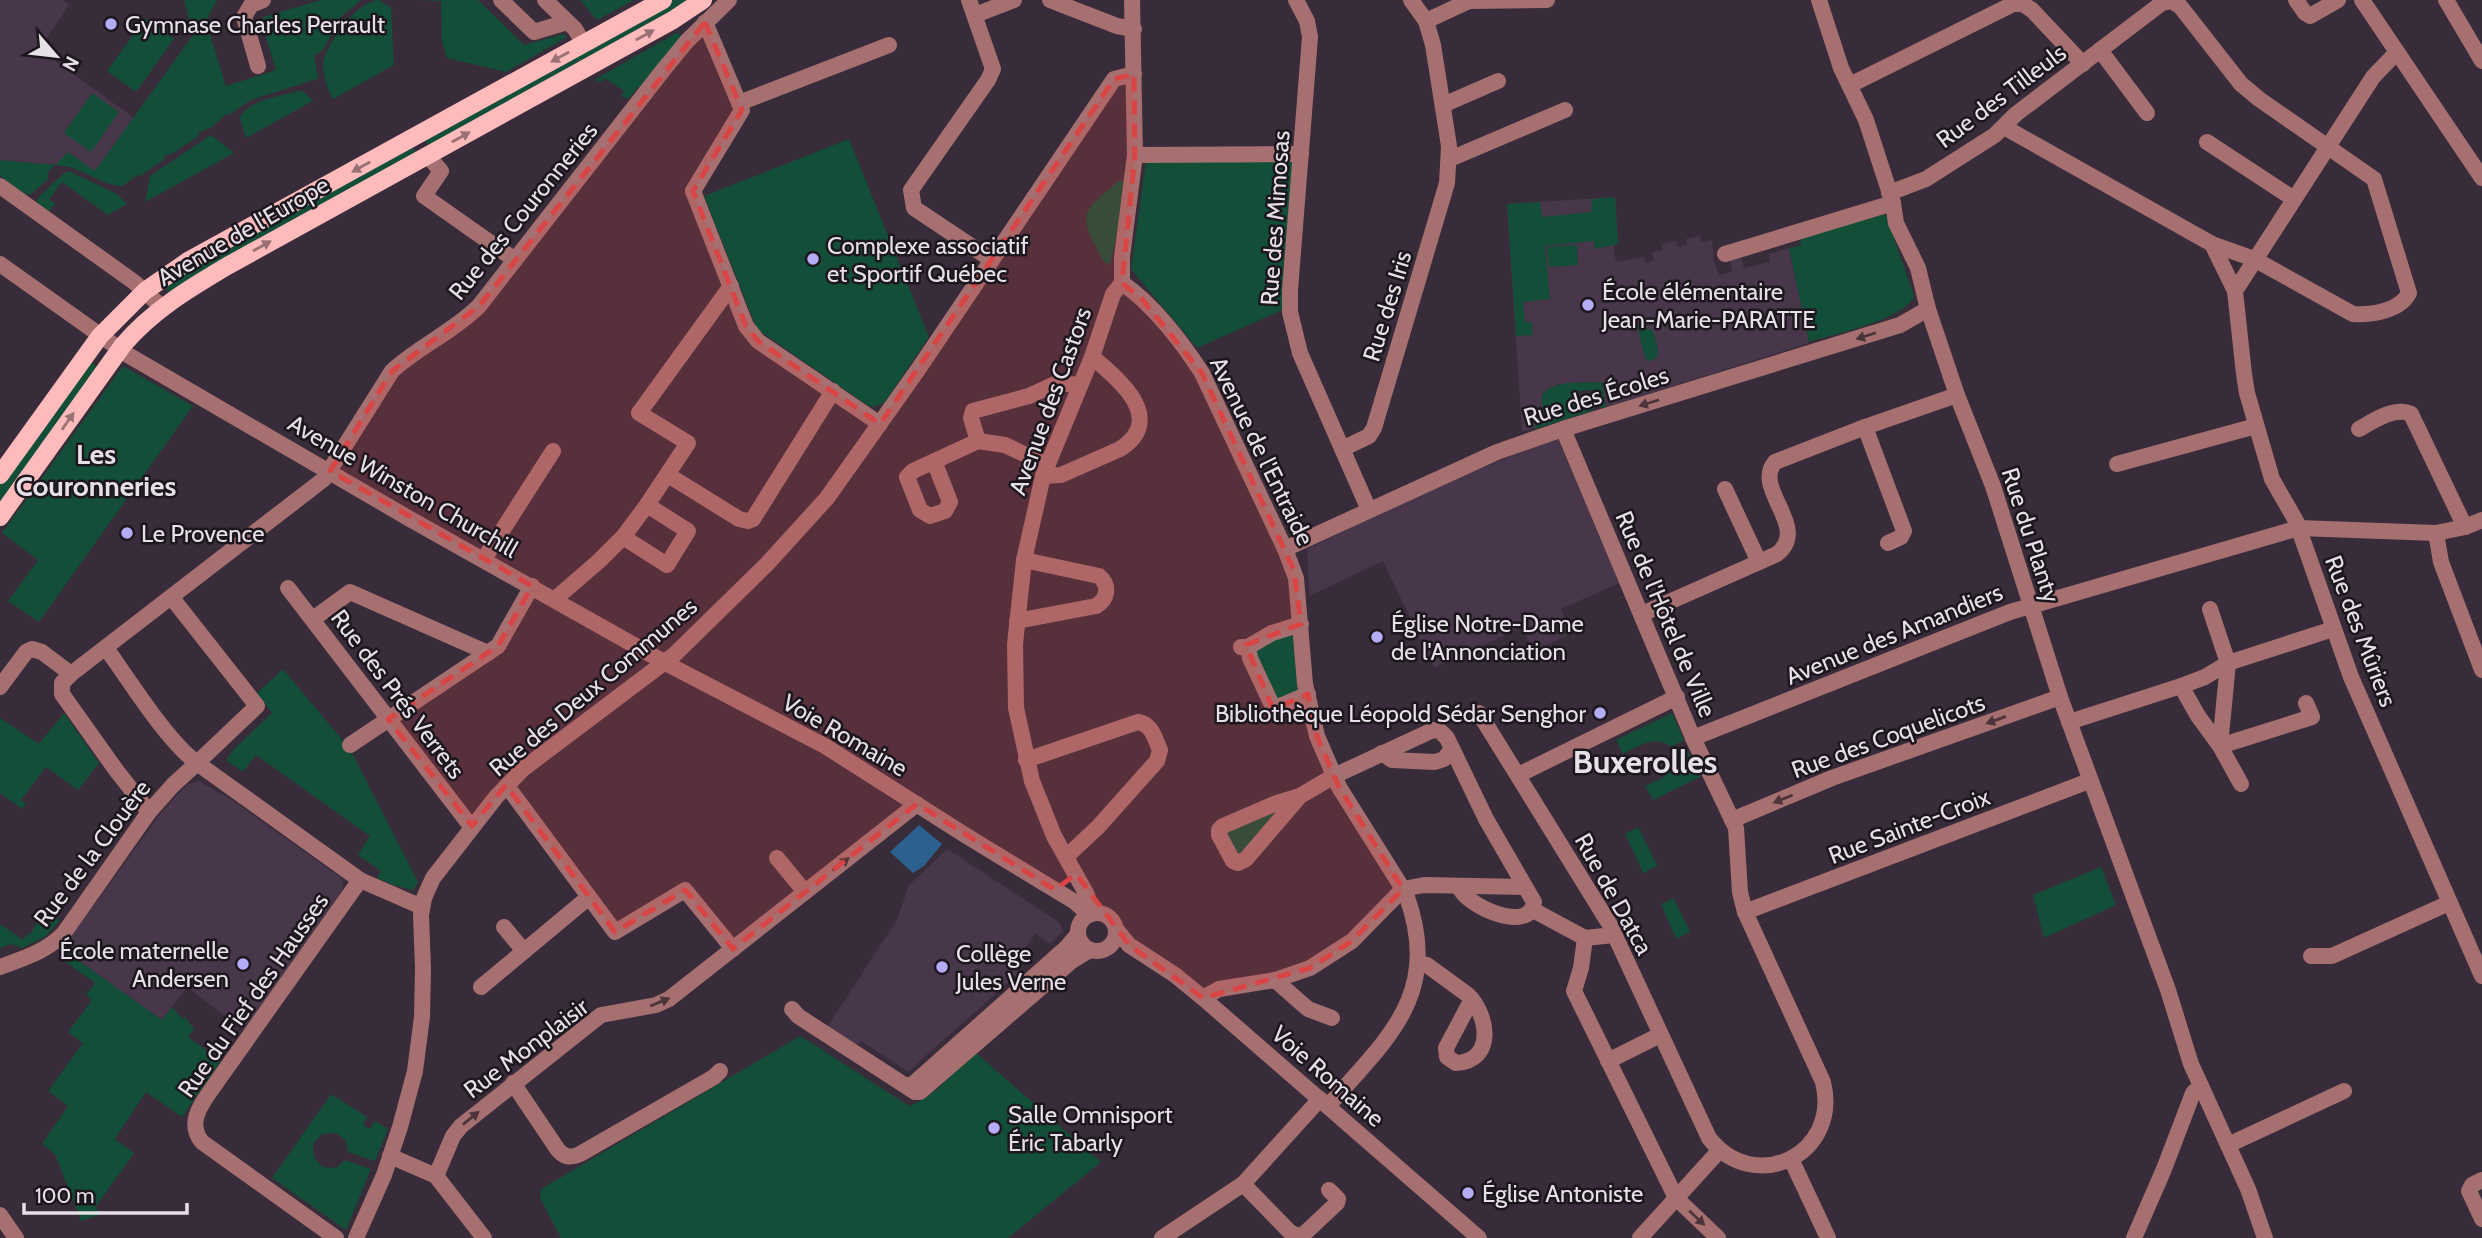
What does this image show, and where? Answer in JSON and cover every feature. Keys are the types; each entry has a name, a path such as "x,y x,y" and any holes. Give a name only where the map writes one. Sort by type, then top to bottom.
{"main road":[{"name":"Avenue de l'Europe","path":"0,475 100,336 145,291 221,242 663,0"},
{"name":"Avenue de l'Europe","path":"121,347 162,307 229,265 673,20 702,0"},
{"path":"0,517 121,347 145,307 145,291"}],"street":[{"path":"258,66 244,17 251,5 263,0"},
{"path":"500,0 534,32 567,22"},
{"path":"545,0 584,44"},
{"name":"Rue des Couronneries","path":"71,674 324,479 392,371 407,357 469,316 664,69 705,22 729,0"},
{"path":"992,260 914,208 911,190 993,69 972,8 1014,0"},
{"path":"1050,0 1117,26 1134,29"},
{"name":"Avenue des Castors","path":"1084,923 1091,903 1045,816 1026,760 1016,708 1014,663 1024,560 1045,471 1092,356 1113,294 1122,284 1122,257 1130,215 1135,155 1132,0"},
{"path":"1411,0 1426,21 1471,1 1547,0"},
{"name":"Rue du Planty","path":"1819,0 1841,67 1866,120 1891,198 1896,223 1918,268 1928,309 1957,396 1993,486 2089,781 2138,905 2191,1064 2248,1189 2265,1238"},
{"path":"2296,0 2310,16 2338,0"},
{"path":"2362,0 2482,178"},
{"path":"2446,0 2482,61"},
{"name":"Rue des Tilleuls","path":"1725,254 1891,198 1926,179 2004,127 2016,114 2166,1 2175,2 2241,84 2368,173 2376,183 2409,293 2404,302 2397,306 2366,315 2353,314 2254,260 2212,244"},
{"name":"Rue des Mimosas","path":"1301,2 1310,37 1290,312 1300,353 1369,510"},
{"path":"1850,85 2013,4 2023,4 2032,10 2082,64"},
{"name":"Rue des Iris","path":"1342,449 1369,436 1374,428 1447,183 1450,159 1443,105 1433,45 1426,21"},
{"path":"705,22 742,110 693,191 746,326 751,335 880,424"},
{"path":"739,103 889,45"},
{"name":"Rue des Tilleuls","path":"2100,50 2147,113"},
{"path":"2235,291 2374,77 2397,52"},
{"name":"Rue des Deux Communes","path":"356,1238 390,1156 415,1071 422,1017 422,907 433,878 472,826 523,769 697,635 798,532 827,498 880,424 1114,79 1135,74"},
{"path":"1443,105 1498,81"},
{"path":"1450,159 1565,110"},
{"path":"2004,127 2212,244"},
{"path":"2207,142 2294,199"},
{"path":"1135,155 1301,153"},
{"path":"427,155 441,171 424,196 515,260"},
{"path":"0,187 145,291 162,307"},
{"name":"Rue des Mûriers","path":"2212,244 2235,291 2247,393 2272,479 2299,528 2333,629 2482,976"},
{"path":"0,264 100,336 121,347"},
{"name":"Avenue de l'Entraide","path":"1122,284 1142,299 1188,351 1202,373 1285,549 1296,578 1303,660 1317,736 1339,787 1404,889 1416,928 1418,963 1410,1001 1388,1038 1242,1184 1162,1238"},
{"path":"555,599 623,537 688,443 639,412 730,286"},
{"name":"Rue des Écoles","path":"1285,549 1497,452 1900,325 1928,309"},
{"name":"Avenue Winston Churchill","path":"121,347 410,519 664,662"},
{"path":"934,461 978,441 1005,445 1045,471 1061,475 1120,449 1133,438 1139,410 1135,399 1092,356"},
{"path":"978,441 971,418 977,408 1018,400 1057,383 1080,385"},
{"path":"668,475 740,519 753,519 833,391"},
{"path":"1642,614 1777,554 1787,544 1789,538 1769,479 1771,466 1780,458 1957,396"},
{"path":"2359,429 2379,418 2402,411 2411,414 2465,527"},
{"path":"2117,464 2256,426"},
{"path":"1865,427 1904,531 1902,537 1888,543"},
{"name":"Rue de l'Hôtel de Ville","path":"1563,429 1693,737 1732,820 1737,838 1740,892 1745,912 1819,1070 1826,1092 1824,1119 1819,1131 1805,1150 1791,1159"},
{"path":"484,559 553,451"},
{"path":"1725,489 1759,562"},
{"path":"623,537 667,565 688,531 647,505"},
{"name":"Avenue des Amandiers","path":"1693,737 2010,612 2299,528 2436,533 2465,527 2482,520"},
{"path":"2436,533 2441,562 2482,670"},
{"path":"1017,621 1096,606 1103,601 1107,591 1105,582 1099,576 1024,560"},
{"path":"350,745 498,646 532,586"},
{"name":"Rue des Prés Verrets","path":"288,588 472,826"},
{"path":"313,619 350,592 488,653"},
{"name":"Rue de la Clouère","path":"0,967 54,944 149,812 173,785 257,706 172,598"},
{"path":"2210,609 2228,663 2220,746"},
{"path":"1301,624 1272,633 1244,647 1272,705 1280,706 1308,694"},
{"path":"2069,722 2181,686 2205,677 2228,663 2333,629"},
{"path":"106,648 164,726 197,763 360,880 422,907"},
{"path":"0,687 26,652 32,649 42,652 71,674 62,683 62,694 122,779 149,812"},
{"name":"Voie Romaine","path":"664,662 825,746 1078,904 1084,923 1082,944 1097,950 1143,955"},
{"path":"2181,686 2242,784"},
{"path":"1518,775 1677,697"},
{"name":"Rue des Coquelicots","path":"1732,820 1832,778 2060,698"},
{"path":"2220,746 2312,717 2306,703"},
{"name":"Rue de Datca","path":"1479,713 1614,935 1693,1107 1719,1151"},
{"path":"1026,760 1138,722 1149,727 1160,750 1159,757 1148,771 1068,860 1070,879 1064,887 1055,890"},
{"path":"1300,796 1246,859 1238,863 1233,861 1219,835 1221,828 1274,804 1300,796 1334,776 1433,730 1444,734 1486,819 1534,902 1533,910 1519,918 1496,913 1464,895 1459,886"},
{"path":"1382,753 1392,760 1435,762 1444,759 1452,749"},
{"name":"Rue Sainte-Croix","path":"1745,912 2089,781"},
{"path":"507,786 615,932 685,890 733,949"},
{"name":"Rue Monplaisir","path":"436,1176 457,1130 513,1083 601,1015 663,1003 917,804"},
{"name":"Voie Romaine","path":"999,857 1084,923"},
{"path":"777,858 805,892"},
{"name":"Rue du Fief des Hausses","path":"336,1238 202,1142 196,1132 195,1120 198,1110 223,1073 360,880"},
{"name":"Avenue des Castors","path":"1080,880 1112,923"},
{"path":"1203,998 1219,989 1275,979 1310,968 1352,941 1404,889 1424,885 1525,887"},
{"path":"481,987 589,897"},
{"path":"2311,956 2332,956 2449,903"},
{"path":"1533,910 1585,938 1614,935"},
{"name":"Voie Romaine","path":"1084,923 1099,914 1112,923 1129,945 1169,970 1203,998 1479,1238"},
{"path":"905,1085 912,1085 1067,947 1084,923"},
{"path":"792,1009 798,1016 917,1092 924,1090 1073,960 1114,941 1112,923"},
{"path":"504,927 524,951"},
{"path":"1585,938 1581,968 1574,991 1676,1198 1718,1238"},
{"path":"1418,963 1427,965 1472,999"},
{"path":"1275,979 1312,1012 1332,1018"},
{"path":"1608,1061 1660,1035"},
{"path":"513,1083 558,1150 569,1157 592,1147 720,1071"},
{"path":"2134,1238 2193,1093 2201,1086"},
{"path":"2228,1145 2344,1091"},
{"path":"1640,1238 1719,1151 1752,1165 1778,1164 1791,1159 1828,1238"},
{"path":"390,1156 436,1176 484,1238"},
{"path":"2482,1180 2472,1185 2469,1191 2482,1219"},
{"path":"1242,1184 1297,1236 1304,1234 1337,1203 1338,1199 1329,1190"},
{"path":"0,1215 16,1238"}],"highlighted area":[{"path":"705,22 742,110 693,191 746,326 758,341 880,424 1114,79 1134,74 1135,155 1122,283 1142,299 1202,373 1294,570 1301,624 1246,645 1257,675 1273,709 1308,694 1317,736 1339,787 1403,889 1352,941 1310,968 1203,998 1129,945 1076,874 1055,890 917,804 733,949 685,890 615,932 506,785 472,826 388,719 498,646 532,586 330,471 392,371 479,306"}],"shaded area":[{"path":"0,0 62,0 69,5 39,49 134,118 95,171 68,153 55,165 0,160"},
{"name":"École élémentaire Jean-Marie-PARATTE","path":"1615,197 1618,244 1613,246 1616,262 1644,257 1646,263 1654,261 1652,252 1662,250 1662,244 1676,241 1678,247 1687,245 1686,239 1700,236 1702,242 1712,240 1714,261 1719,275 1732,272 1729,257 1740,254 1744,268 1770,262 1769,254 1789,248 1809,343 1606,407 1602,383 1557,384 1560,420 1522,432 1507,204"},
{"path":"1557,437 1619,583 1561,609 1572,633 1533,651 1522,627 1434,668 1383,561 1309,596 1307,549 1429,490"},
{"path":"199,781 232,800 340,877 343,884 342,891 244,1030 187,987 162,1020 62,949 164,809 188,784"},
{"name":"Collège Jules Verne","path":"947,849 1059,922 1063,931 1051,944 1035,934 1018,959 1018,974 909,1072 861,1041 857,1046 827,1027 897,920 909,885"}],"green space":[{"path":"184,0 217,0 206,22 226,86 276,70 261,21 263,17 321,0 361,0 342,16 323,50 314,56 317,79 251,100 226,114 212,127 198,133 199,136 170,155 164,156 165,159 123,186 106,183 73,168 55,165 68,152 95,171 193,35"},
{"path":"379,0 393,9 394,65 333,99 323,70 329,47 352,15 371,2"},
{"path":"418,0 478,0 524,45 563,34 567,37 506,72 447,58 442,42 441,1"},
{"path":"580,0 634,0 597,20"},
{"path":"672,0 695,0 429,146 425,140"},
{"path":"145,18 174,39 136,92 107,71"},
{"path":"678,32 682,37 641,89 638,87 628,99 621,96 624,91 605,78 601,82 594,80"},
{"path":"303,91 313,101 246,138 240,118 244,112 257,103"},
{"path":"92,93 119,112 91,152 64,133"},
{"path":"211,135 234,153 145,202 150,176"},
{"name":"Complexe associatif et Sportif Québec","path":"849,139 929,337 884,403 873,407 757,329 704,196"},
{"path":"412,147 416,153 171,294 163,285"},
{"path":"0,160 55,165 48,172 48,179 30,195 0,176"},
{"path":"1146,161 1293,161 1283,271 1283,310 1197,348 1131,269"},
{"path":"69,171 117,194 127,204 108,215 62,182 49,199 55,204 49,211 41,207 37,202 38,198"},
{"path":"1120,180 1124,183 1110,265 1104,262 1090,234 1086,216 1096,201"},
{"path":"1615,197 1618,244 1595,249 1594,241 1545,246 1550,299 1523,302 1525,322 1532,322 1533,335 1516,336 1507,204 1540,202 1542,217 1591,212 1592,199"},
{"path":"1886,215 1914,296 1908,305 1883,319 1809,342 1789,248 1801,245 1800,238"},
{"path":"1577,245 1578,265 1549,267 1547,247"},
{"path":"1637,324 1653,331 1659,353 1655,359 1649,361 1645,358"},
{"path":"88,360 98,367 0,506 0,484"},
{"path":"123,366 193,406 39,622 8,601 38,560 2,533"},
{"path":"1602,382 1606,407 1600,408 1599,390 1577,391 1578,404 1593,403 1594,410 1535,429 1535,422 1542,414 1542,394 1548,389 1570,383"},
{"path":"1287,631 1293,635 1298,694 1272,701 1252,651"},
{"path":"283,669 350,749 418,882 413,890 377,878 381,871 358,855 370,836 256,755 243,772 226,760 272,713 257,693"},
{"path":"64,713 99,763 78,790 46,767 21,800 26,804 22,809 0,793 0,718 39,744"},
{"path":"1672,713 1684,740 1671,747 1653,741 1623,754 1616,740"},
{"path":"1688,751 1700,777 1653,800 1645,786 1669,772 1673,757"},
{"path":"1285,805 1244,853 1238,855 1226,834 1230,829"},
{"path":"1638,827 1658,867 1651,868 1644,874 1625,834"},
{"path":"2101,867 2116,905 2044,938 2033,895"},
{"path":"1673,897 1690,932 1676,939 1661,904"},
{"path":"55,916 60,920 46,936 22,948 11,944 0,948 0,924 23,940 41,918 49,924"},
{"path":"65,951 162,1020 172,1007 183,1019 185,1017 194,1029 188,1037 221,1061 182,1117 146,1092 115,1139 134,1153 95,1208 102,1214 81,1221 55,1154 42,1144 68,1106 48,1091 83,1043 68,1032 92,1000 86,995 95,983 60,958"},
{"path":"800,1036 825,1051 825,1055 827,1053 909,1106 935,1090 975,1052 1101,1162 1008,1238 561,1238 540,1198 541,1189"},
{"path":"331,1094 367,1117 363,1125 370,1129 375,1121 388,1129 375,1161 348,1152 346,1141 336,1133 322,1134 313,1144 314,1158 323,1167 336,1168 345,1160 371,1169 346,1230 272,1178"}],"water":[{"path":"919,825 942,844 924,866 913,873 890,852"}],"place":[{"name":"Gymnase Charles Perrault","path":"111,24"},
{"name":"Complexe associatif et Sportif Québec","path":"813,259"},
{"name":"École élémentaire Jean-Marie-PARATTE","path":"1588,305"},
{"name":"Le Provence","path":"127,533"},
{"name":"Église Notre-Dame de l'Annonciation","path":"1377,637"},
{"name":"Bibliothèque Léopold Sédar Senghor","path":"1600,713"},
{"name":"École maternelle Andersen","path":"243,964"},
{"name":"Collège Jules Verne","path":"942,967"},
{"name":"Salle Omnisport Éric Tabarly","path":"994,1128"},
{"name":"Église Antoniste","path":"1468,1193"}],"district":[{"name":"Les Couronneries","path":"96,470"},
{"name":"Buxerolles","path":"1645,761"}]}
